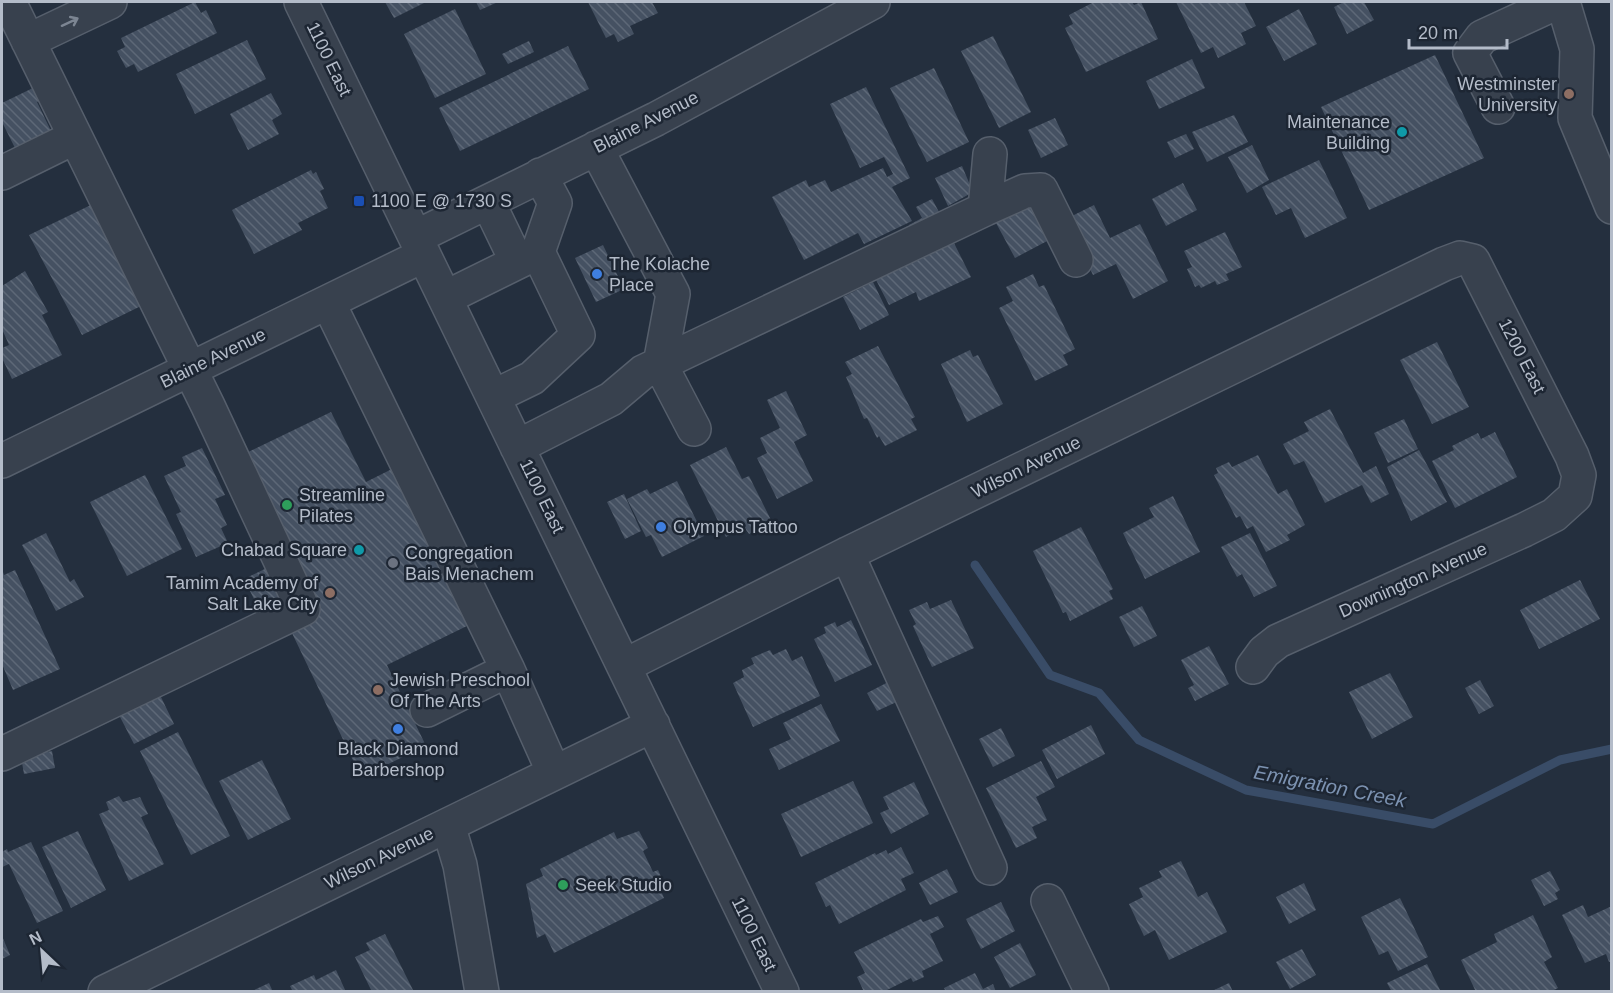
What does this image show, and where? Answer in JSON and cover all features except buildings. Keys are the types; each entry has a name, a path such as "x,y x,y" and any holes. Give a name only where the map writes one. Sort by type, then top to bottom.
{"street":[{"path":"2,754 303,609 190,369 9,2"},
{"path":"28,41 110,2"},
{"name":"1100 East","path":"301,2 782,992"},
{"name":"Blaine Avenue","path":"2,461 328,302 488,202 656,119 873,2"},
{"path":"1498,107 1470,54 1482,37 1558,2"},
{"path":"1563,2 1577,49 1575,118 1611,207"},
{"path":"2,173 75,137"},
{"path":"596,148 672,294 660,364 694,429"},
{"path":"985,209 990,154"},
{"path":"445,298 527,257 555,203 540,175"},
{"path":"518,447 611,399 643,372 1025,191 1041,190 1076,260"},
{"path":"488,202 578,335 532,378 493,397"},
{"name":"1200 East","path":"1430,272 1460,258 1473,261 1477,266 1572,456 1579,475 1575,496"},
{"name":"Wilson Avenue","path":"624,666 848,554 1430,272"},
{"path":"328,302 508,670 554,773"},
{"name":"Downington Avenue","path":"1253,667 1263,652 1278,641 1524,530 1554,515 1575,496"},
{"path":"848,554 990,868"},
{"path":"427,710 508,670"},
{"name":"Wilson Avenue","path":"105,992 653,725"},
{"path":"448,825 460,866 482,992"},
{"path":"1048,901 1092,992"}],"waterway":[{"name":"Emigration Creek","path":"975,565 1050,675 1099,693 1139,740 1246,790 1433,824 1560,760 1612,749"}],"place":[{"name":"Westminster University","path":"1569,94"},
{"name":"Maintenance Building","path":"1402,132"},
{"name":"1100 E @ 1730 S","path":"359,201"},
{"name":"The Kolache Place","path":"597,274"},
{"name":"Streamline Pilates","path":"287,505"},
{"name":"Olympus Tattoo","path":"661,527"},
{"name":"Chabad Square","path":"359,550"},
{"name":"Congregation Bais Menachem","path":"393,563"},
{"name":"Tamim Academy of Salt Lake City","path":"330,593"},
{"name":"Jewish Preschool Of The Arts","path":"378,690"},
{"name":"Black Diamond Barbershop","path":"398,729"},
{"name":"Seek Studio","path":"563,885"}]}
